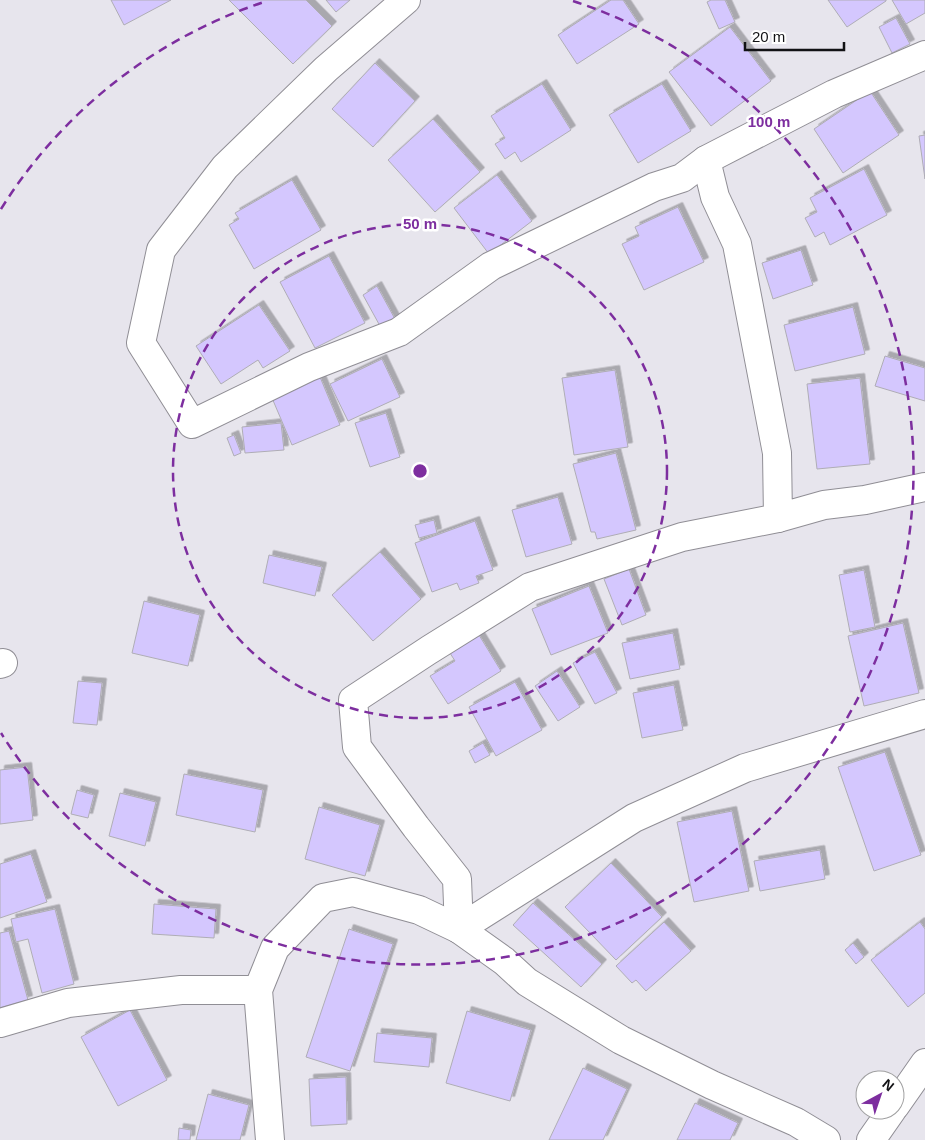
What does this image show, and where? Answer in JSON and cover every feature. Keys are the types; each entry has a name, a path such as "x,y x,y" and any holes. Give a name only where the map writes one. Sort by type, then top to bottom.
{"street":[{"path":"406,0 326,70 225,167 161,250 141,343 192,424 309,367 400,332 491,266 654,187 682,178 706,160 834,94 925,55"},
{"path":"706,160 714,197 737,244 777,452 778,518"},
{"path":"459,929 457,879 416,828 357,747 353,700 530,587 682,537 778,518 824,504 865,500 925,487"},
{"path":"459,929 634,818 745,768 925,714"},
{"path":"270,1140 258,990 275,948 323,898 353,892 419,910 459,929 504,961 528,982 621,1040 712,1085 796,1122 826,1140"},
{"path":"0,1023 68,1003 181,990 258,990"},
{"path":"905,1092 925,1063"},
{"path":"871,1140 885,1120"}],"building":[{"path":"111,0 171,0 124,25"},
{"path":"229,0 306,0 332,26 293,64"},
{"path":"326,0 350,0 336,12"},
{"path":"611,0 623,0 639,24 577,64 558,35"},
{"path":"711,0 725,0 735,22 719,29 707,2"},
{"path":"828,0 886,0 886,1 847,27"},
{"path":"892,0 925,0 925,13 906,24"},
{"path":"896,18 910,44 892,53 879,27"},
{"path":"730,27 771,81 711,126 669,72"},
{"path":"375,63 415,101 373,147 332,109"},
{"path":"542,84 571,130 521,162 515,152 505,159 495,144 505,138 491,116"},
{"path":"662,84 691,131 638,163 609,115"},
{"path":"870,91 899,135 843,173 814,129"},
{"path":"433,119 480,172 435,212 388,160"},
{"path":"925,135 925,179 919,136"},
{"path":"864,169 887,215 830,245 824,232 815,237 805,218 817,212 810,198"},
{"path":"497,175 532,221 489,254 454,208"},
{"path":"292,180 321,230 254,269 229,225 239,219 235,213"},
{"path":"678,207 704,262 644,290 622,244 639,236 635,227"},
{"path":"801,250 813,285 773,299 762,263"},
{"path":"329,256 365,323 315,348 280,282"},
{"path":"377,286 395,319 380,326 363,295"},
{"path":"259,305 290,351 263,368 258,360 221,384 196,346"},
{"path":"853,307 865,354 795,371 784,325"},
{"path":"885,356 925,368 925,401 875,386"},
{"path":"382,359 400,397 348,421 330,384"},
{"path":"615,370 628,447 574,455 562,378"},
{"path":"320,377 340,425 292,445 272,398"},
{"path":"860,378 870,464 817,469 807,384"},
{"path":"386,413 400,457 370,467 355,423"},
{"path":"281,423 284,450 245,453 242,427"},
{"path":"234,435 241,453 234,456 227,438"},
{"path":"616,453 636,530 597,539 595,532 591,532 573,464"},
{"path":"558,497 572,544 526,557 512,510"},
{"path":"434,520 437,533 419,538 415,525"},
{"path":"475,521 493,570 476,576 479,583 460,590 457,583 432,592 415,543"},
{"path":"380,552 421,599 373,641 332,595"},
{"path":"269,555 322,567 315,596 263,583"},
{"path":"629,569 646,615 622,625 604,579"},
{"path":"864,570 875,627 850,632 839,575"},
{"path":"589,586 608,633 551,655 532,609"},
{"path":"144,601 200,615 188,666 132,653"},
{"path":"903,623 919,693 864,706 848,636"},
{"path":"673,633 680,669 630,679 622,643"},
{"path":"479,635 501,671 448,704 430,676 455,661 450,653"},
{"path":"595,652 617,693 595,704 573,663"},
{"path":"557,671 580,707 558,721 535,686"},
{"path":"78,681 102,683 97,725 73,723"},
{"path":"515,682 542,730 496,756 469,707"},
{"path":"674,685 683,730 642,738 633,693"},
{"path":"483,743 490,755 475,763 469,751"},
{"path":"885,752 921,855 874,871 838,767"},
{"path":"27,767 33,820 0,824 0,770"},
{"path":"184,774 263,790 255,832 176,815"},
{"path":"77,790 94,795 88,818 71,814"},
{"path":"120,793 156,802 145,846 109,836"},
{"path":"319,807 380,825 365,876 305,859"},
{"path":"732,811 749,891 694,902 677,822"},
{"path":"820,850 825,879 760,891 754,861"},
{"path":"31,854 47,902 0,918 0,864"},
{"path":"611,863 662,917 616,960 565,907"},
{"path":"533,903 602,964 581,987 513,925"},
{"path":"154,904 216,909 214,938 152,934"},
{"path":"55,909 74,984 42,993 28,939 16,942 11,919"},
{"path":"664,922 691,951 646,991 636,980 632,983 616,966"},
{"path":"920,922 925,929 925,993 908,1007 871,960"},
{"path":"349,929 393,944 350,1071 306,1057"},
{"path":"9,931 28,1000 0,1008 0,933"},
{"path":"853,943 864,957 856,964 845,950"},
{"path":"130,1010 167,1080 118,1106 81,1037"},
{"path":"467,1011 531,1030 510,1101 446,1083"},
{"path":"377,1033 432,1038 429,1067 374,1062"},
{"path":"583,1068 627,1089 603,1140 549,1140"},
{"path":"346,1077 347,1124 311,1126 309,1079"},
{"path":"208,1094 249,1105 240,1140 196,1140"},
{"path":"695,1103 738,1123 730,1140 677,1140"},
{"path":"179,1128 191,1130 190,1140 178,1140"}]}
